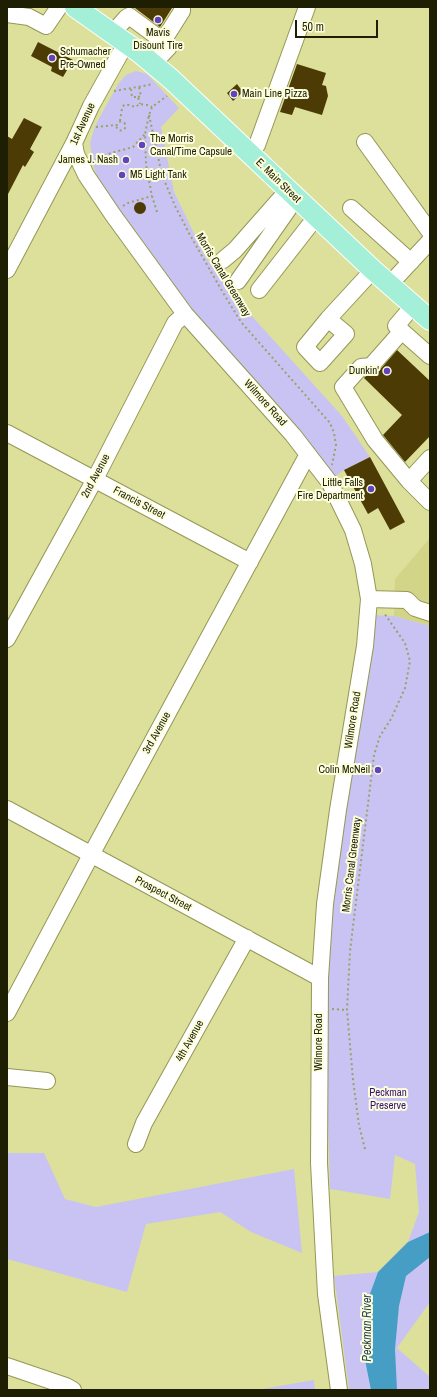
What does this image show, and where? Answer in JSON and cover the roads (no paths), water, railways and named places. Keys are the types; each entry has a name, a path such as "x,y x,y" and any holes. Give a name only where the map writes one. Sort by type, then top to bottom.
{"main road":[{"name":"E. Main Street","path":"75,7 158,68 389,285 425,314"}],"street":[{"path":"7,14 29,18 46,26 59,7"},
{"path":"158,68 169,47 163,41 182,11 182,7"},
{"path":"250,153 257,145 307,7"},
{"name":"1st Avenue","path":"7,270 74,143 98,93 126,18 130,16 163,41"},
{"path":"365,142 430,232"},
{"name":"Wilmore Road","path":"74,143 81,167 113,215 185,314 293,435 330,483 353,530 373,599 338,810 325,904 320,978 319,1163 326,1294 339,1390"},
{"path":"223,260 292,194"},
{"path":"238,281 292,194"},
{"path":"351,208 411,262"},
{"path":"259,290 316,217"},
{"path":"389,285 430,241"},
{"path":"328,319 373,270"},
{"name":"2nd Avenue","path":"7,639 95,479 175,323 185,314"},
{"path":"425,314 396,326 430,356"},
{"path":"402,331 371,366 361,367 343,387 375,440 409,481 430,502"},
{"name":"Francis Street","path":"7,433 250,562"},
{"name":"3rd Avenue","path":"7,1013 91,854 308,454"},
{"path":"409,481 430,458"},
{"path":"373,599 408,600 415,608 430,613"},
{"name":"Prospect Street","path":"7,809 320,978"},
{"name":"4th Avenue","path":"136,1144 144,1123 247,938"},
{"path":"7,1077 47,1081"},
{"path":"7,1366 66,1386 73,1390"}],"water":[{"name":"Peckman River","path":"430,1232 430,1257 406,1276 399,1306 395,1349 397,1390 371,1390 364,1355 367,1302 378,1272 408,1242"}],"place":[{"name":"Mavis Disount Tire","path":"158,20"},
{"name":"Schumacher Pre-Owned","path":"52,58"},
{"name":"Main Line Pizza","path":"234,94"},
{"name":"The Morris Canal/Time Capsule","path":"142,145"},
{"name":"James J. Nash","path":"126,160"},
{"name":"M5 Light Tank","path":"122,175"},
{"name":"Dunkin'","path":"387,371"},
{"name":"Little Falls Fire Department","path":"371,489"},
{"name":"Colin McNeil","path":"378,770"}],"park label":[{"name":"Peckman Preserve","path":"388,1099"}]}
